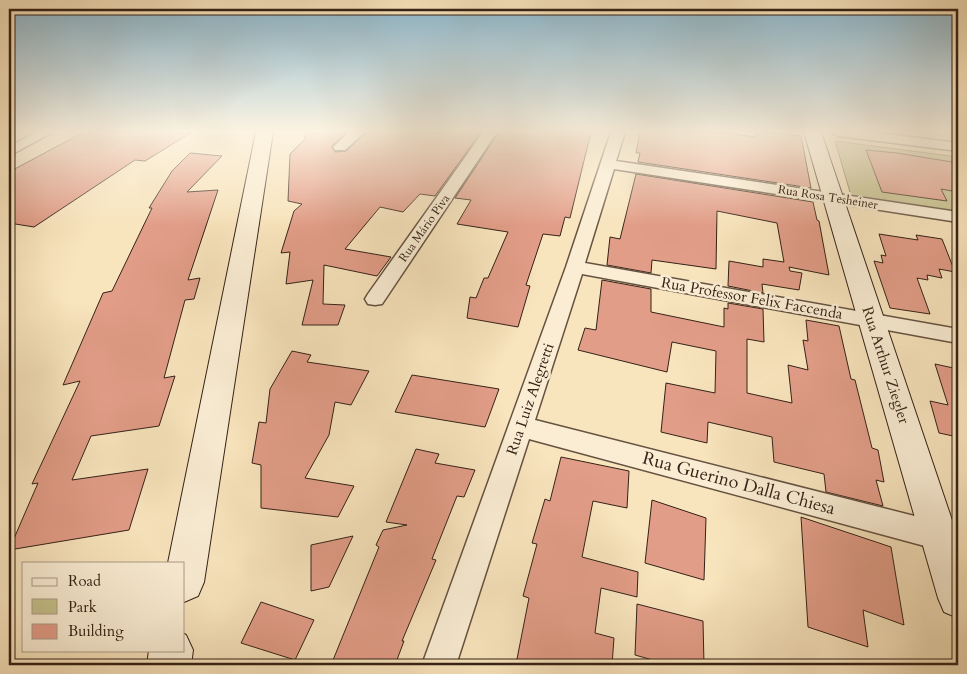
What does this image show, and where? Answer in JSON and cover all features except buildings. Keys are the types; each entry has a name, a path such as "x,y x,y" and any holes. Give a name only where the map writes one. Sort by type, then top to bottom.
{"street":[{"path":"185,576 259,163"},
{"name":"Rua Mário Piva","path":"375,299 468,163"},
{"name":"Rua Arthur Ziegler","path":"822,163 872,319 949,538 958,598"},
{"name":"Rua Rosa Tesheiner","path":"609,164 958,217"},
{"name":"Rua Luiz Alegretti","path":"439,665 609,164"},
{"name":"Rua Professor Felix Faccenda","path":"575,267 958,336"},
{"name":"Rua Guerino Dalla Chiesa","path":"520,426 949,538"},
{"path":"169,665 171,652"}],"green space":[{"path":"842,163 958,163 958,215 852,199"}]}
